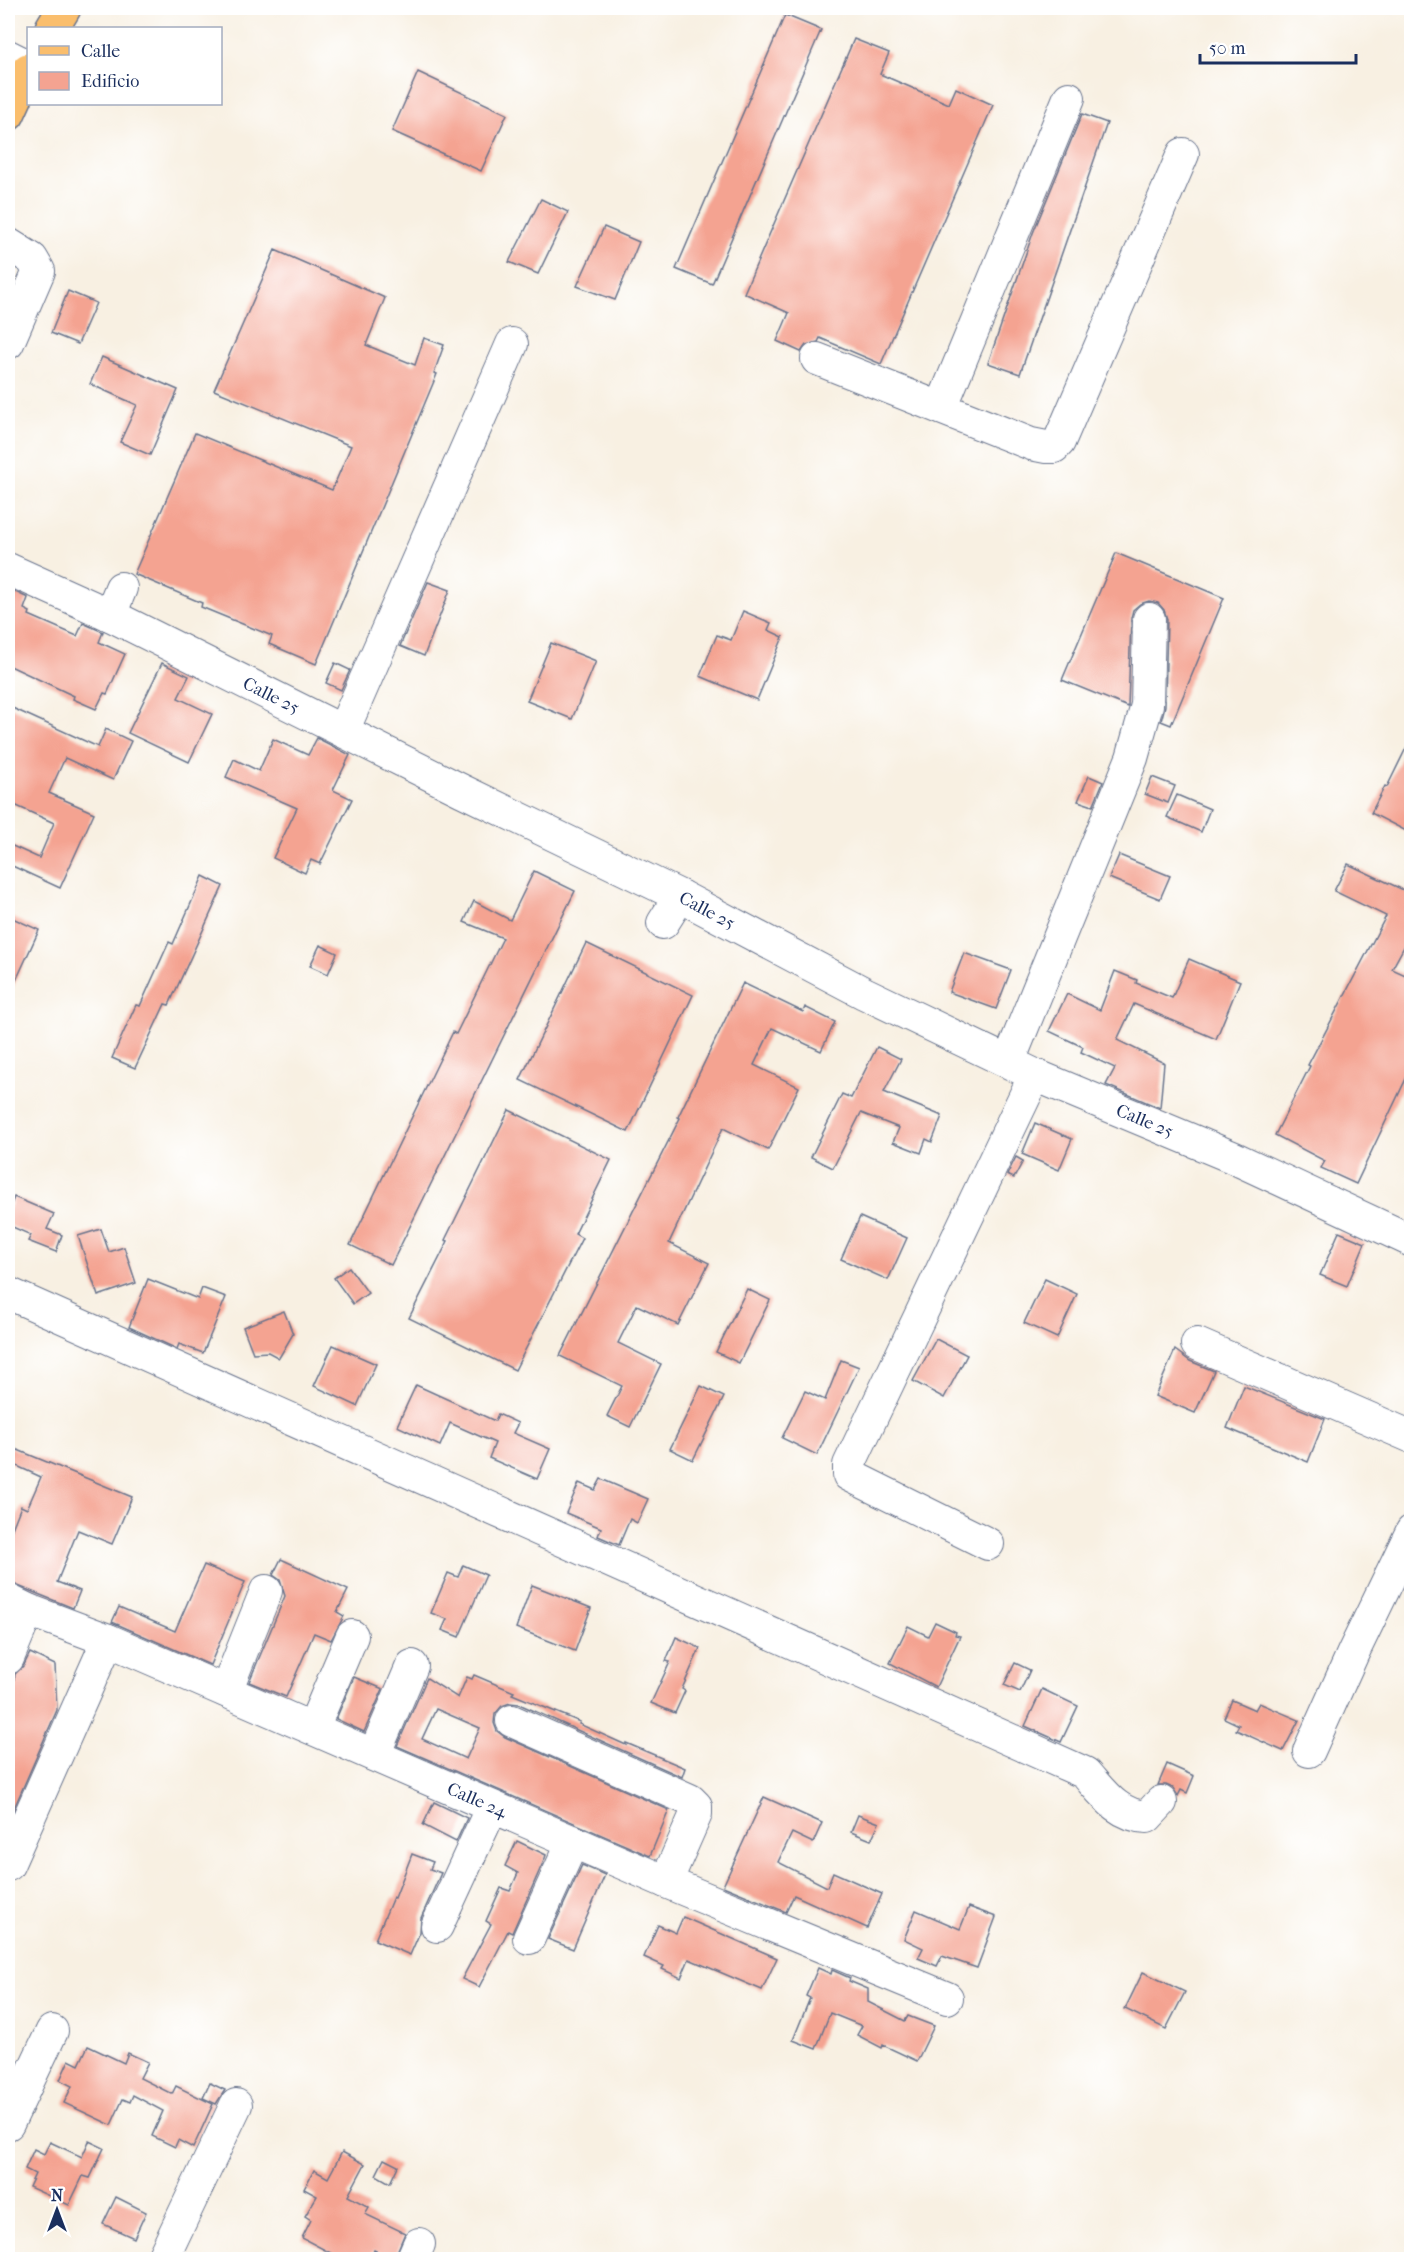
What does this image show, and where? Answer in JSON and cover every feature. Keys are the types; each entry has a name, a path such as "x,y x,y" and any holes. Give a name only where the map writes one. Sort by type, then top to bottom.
{"main road":[{"path":"53,27 64,8"},
{"path":"8,114 27,70"}],"street":[{"path":"8,56 27,67"},
{"path":"941,408 1069,98"},
{"path":"817,359 1031,444 1054,447 1059,442 1183,154"},
{"path":"8,244 32,259 39,271 8,343"},
{"path":"343,731 512,344"},
{"name":"Calle 25","path":"8,569 116,602 343,731 456,802 680,896 864,993 1022,1068 1235,1150 1412,1241"},
{"path":"987,1544 849,1476 849,1465 1022,1068 1132,758 1147,705 1149,619"},
{"path":"663,923 680,896"},
{"path":"8,1293 1085,1773 1116,1807 1135,1817 1147,1817 1161,1802"},
{"path":"1197,1344 1412,1437"},
{"path":"1309,1751 1352,1633 1412,1531"},
{"path":"226,1691 266,1591"},
{"path":"8,1658 18,1605"},
{"name":"Calle 24","path":"18,1605 108,1640 666,1882 947,1998"},
{"path":"313,1728 352,1636"},
{"path":"8,1865 108,1640"},
{"path":"374,1755 412,1666"},
{"path":"512,1721 690,1800 696,1806 696,1814 666,1882"},
{"path":"436,1926 492,1807"},
{"path":"529,1938 573,1842"},
{"path":"8,2124 52,2031"},
{"path":"162,2259 236,2105"}],"building":[{"path":"785,15 821,30 712,284 676,269"},
{"path":"854,39 889,53 880,74 949,104 956,88 993,105 881,364 820,338 818,342 806,345 801,352 777,341 789,313 744,293"},
{"path":"418,72 507,114 481,171 392,131"},
{"path":"1082,114 1107,123 1020,374 988,363 1033,233"},
{"path":"541,199 568,212 538,274 509,262"},
{"path":"604,227 639,242 615,300 577,286"},
{"path":"275,250 385,298 366,345 415,365 424,338 444,345 434,373 437,374 316,664 269,644 272,636 201,607 202,603 134,574 195,433 332,490 351,446 214,390"},
{"path":"68,291 96,303 78,344 51,333"},
{"path":"102,357 178,390 150,455 120,442 137,405 90,384"},
{"path":"1116,553 1224,598 1171,725 1161,721 1165,706 1167,619 1158,603 1149,601 1133,610 1128,707 1062,680"},
{"path":"428,582 450,590 424,656 400,646"},
{"path":"11,590 28,598 24,609 30,612 29,615 77,636 83,623 103,632 99,642 125,654 107,694 104,693 96,709 8,665 8,598"},
{"path":"743,611 771,623 768,630 783,637 757,700 700,676 717,635 731,640"},
{"path":"551,643 596,661 572,719 527,701"},
{"path":"162,663 189,676 178,698 212,714 189,762 128,733"},
{"path":"335,663 350,670 341,690 326,683"},
{"path":"8,706 98,747 106,729 131,741 113,780 65,758 49,793 94,813 60,888 8,864 8,844 39,858 54,823 8,802"},
{"path":"1412,736 1412,834 1371,813 1385,786 1387,787"},
{"path":"317,738 350,755 333,790 352,799 320,864 311,860 305,873 273,858 297,808 226,777 234,759 259,771 273,739 308,755"},
{"path":"1089,776 1103,782 1093,806 1078,801"},
{"path":"1152,777 1175,786 1168,803 1145,794"},
{"path":"1177,795 1210,809 1201,832 1167,817"},
{"path":"1119,855 1170,876 1160,899 1109,878"},
{"path":"1348,864 1412,894 1412,932 1392,969 1412,978 1412,1066 1356,1184 1321,1168 1325,1161 1275,1135 1310,1066 1308,1065 1386,916 1334,891"},
{"path":"534,871 575,891 391,1265 350,1245 453,1032 456,1034 503,938 464,922 474,901 510,920"},
{"path":"203,876 223,886 169,1005 165,1004 135,1068 112,1058 136,1005 140,1006 169,942 173,944"},
{"path":"8,916 39,930 8,998"},
{"path":"586,943 693,995 628,1132 520,1080"},
{"path":"320,945 337,953 328,974 310,966"},
{"path":"964,953 1011,970 996,1009 949,992"},
{"path":"1189,959 1240,981 1216,1039 1134,1004 1117,1040 1164,1063 1160,1108 1106,1085 1115,1068 1081,1052 1083,1047 1049,1031 1067,994 1100,1010 1115,971 1137,980 1136,983 1172,998"},
{"path":"743,983 803,1012 805,1007 835,1022 821,1051 772,1028 754,1065 799,1087 768,1150 723,1128 669,1243 709,1263 678,1325 637,1305 618,1343 661,1364 630,1427 607,1416 622,1386 560,1356 680,1118 678,1117"},
{"path":"877,1047 901,1059 884,1092 942,1116 932,1142 926,1139 921,1153 893,1142 899,1128 861,1113 833,1168 811,1157 842,1094 851,1098"},
{"path":"509,1110 611,1160 575,1234 582,1238 515,1370 409,1318"},
{"path":"1035,1123 1072,1139 1059,1170 1022,1154"},
{"path":"1016,1157 1023,1161 1014,1178 1007,1175"},
{"path":"14,1197 54,1214 47,1229 62,1235 56,1252 28,1241 31,1235 8,1225 8,1213"},
{"path":"860,1217 907,1238 888,1280 841,1259"},
{"path":"101,1229 109,1252 124,1247 136,1283 98,1296 78,1236"},
{"path":"1339,1232 1365,1243 1347,1286 1320,1275"},
{"path":"349,1267 368,1293 353,1304 334,1278"},
{"path":"148,1279 198,1299 202,1288 226,1297 203,1353 179,1344 177,1349 129,1327"},
{"path":"1045,1279 1077,1294 1057,1338 1024,1323"},
{"path":"747,1289 770,1300 739,1363 716,1352"},
{"path":"284,1311 293,1334 279,1358 268,1352 253,1353 243,1327"},
{"path":"936,1339 967,1355 944,1398 913,1381"},
{"path":"333,1345 376,1364 357,1406 314,1386"},
{"path":"1175,1350 1190,1361 1214,1371 1195,1413 1155,1396"},
{"path":"841,1360 859,1367 817,1455 782,1438 805,1391 825,1400"},
{"path":"416,1385 495,1421 498,1414 518,1423 513,1433 550,1449 537,1479 489,1458 495,1443 450,1423 440,1446 397,1426"},
{"path":"701,1386 724,1397 693,1460 670,1449"},
{"path":"1244,1386 1325,1419 1308,1462 1227,1428"},
{"path":"8,1446 132,1497 112,1544 78,1530 57,1582 80,1591 73,1608 8,1582 8,1539 21,1506 27,1509 41,1477 8,1462"},
{"path":"601,1479 648,1499 637,1523 630,1519 619,1545 598,1536 601,1528 566,1513 579,1483 595,1490"},
{"path":"281,1559 348,1590 337,1612 344,1616 331,1640 314,1633 286,1697 249,1682 285,1596 280,1580 273,1575"},
{"path":"204,1565 245,1582 210,1665 112,1622 119,1607 175,1631"},
{"path":"463,1565 486,1575 459,1637 442,1630 447,1619 431,1613 448,1573 458,1577"},
{"path":"532,1585 591,1608 575,1651 516,1628"},
{"path":"935,1622 960,1636 936,1687 890,1663 908,1626 928,1636"},
{"path":"676,1637 700,1648 682,1689 685,1691 675,1713 651,1703 670,1662 666,1661"},
{"path":"30,1653 55,1665 57,1710 8,1822 8,1713 15,1674 24,1665"},
{"path":"1015,1663 1030,1670 1020,1692 1004,1685"},
{"path":"474,1675 626,1745 626,1743 685,1768 682,1777 519,1704 510,1703 502,1706 495,1714 494,1723 497,1731 505,1737 669,1810 650,1856 397,1746 427,1678 458,1698 467,1677 472,1679","holes":["436,1709 480,1728 466,1759 422,1739"]},
{"path":"354,1677 383,1689 364,1732 336,1719"},
{"path":"1042,1689 1078,1706 1061,1742 1025,1726"},
{"path":"1232,1700 1255,1710 1259,1703 1299,1720 1283,1751 1236,1730 1239,1725 1224,1718"},
{"path":"1167,1764 1194,1776 1187,1793 1181,1790 1178,1796 1173,1788 1158,1785"},
{"path":"764,1797 822,1823 813,1843 792,1833 778,1862 827,1887 833,1872 882,1894 867,1928 794,1895 786,1912 723,1886"},
{"path":"434,1802 467,1818 456,1842 423,1825"},
{"path":"858,1815 879,1823 871,1840 851,1832"},
{"path":"517,1841 546,1855 512,1933 508,1931 479,1987 462,1979 491,1924 486,1921 501,1888 510,1891 518,1873 505,1866"},
{"path":"412,1854 433,1862 430,1869 441,1873 421,1918 420,1932 410,1955 375,1940"},
{"path":"582,1865 605,1875 573,1949 548,1939"},
{"path":"969,1907 996,1917 977,1968 942,1956 937,1966 918,1958 923,1948 904,1939 916,1910 960,1929"},
{"path":"683,1917 777,1958 762,1990 689,1959 681,1978 662,1969 664,1966 644,1957 658,1925 676,1933"},
{"path":"818,1968 831,1974 832,1970 850,1978 849,1981 868,1989 868,2002 905,2021 908,2016 934,2026 917,2061 883,2045 882,2048 857,2035 862,2026 830,2013 816,2049 793,2040 810,1998 806,1996"},
{"path":"1143,1972 1185,1992 1166,2029 1125,2009"},
{"path":"88,2046 124,2063 128,2053 148,2062 140,2078 172,2094 176,2086 213,2104 193,2148 178,2140 175,2147 152,2136 163,2111 133,2095 130,2102 123,2099 111,2125 64,2103 72,2086 60,2080 69,2060 79,2065"},
{"path":"210,2083 225,2090 216,2104 203,2098"},
{"path":"89,2141 104,2148 90,2178 83,2176 69,2205 29,2187 35,2174 25,2169 34,2149 44,2154 50,2142 82,2157"},
{"path":"342,2152 365,2164 348,2196 369,2207 365,2214 405,2233 394,2259 374,2250 369,2259 342,2259 302,2238 311,2220 305,2216 317,2196 304,2189 314,2170 328,2178"},
{"path":"384,2159 398,2166 390,2183 376,2175"},
{"path":"116,2197 146,2212 134,2238 103,2224"}]}
